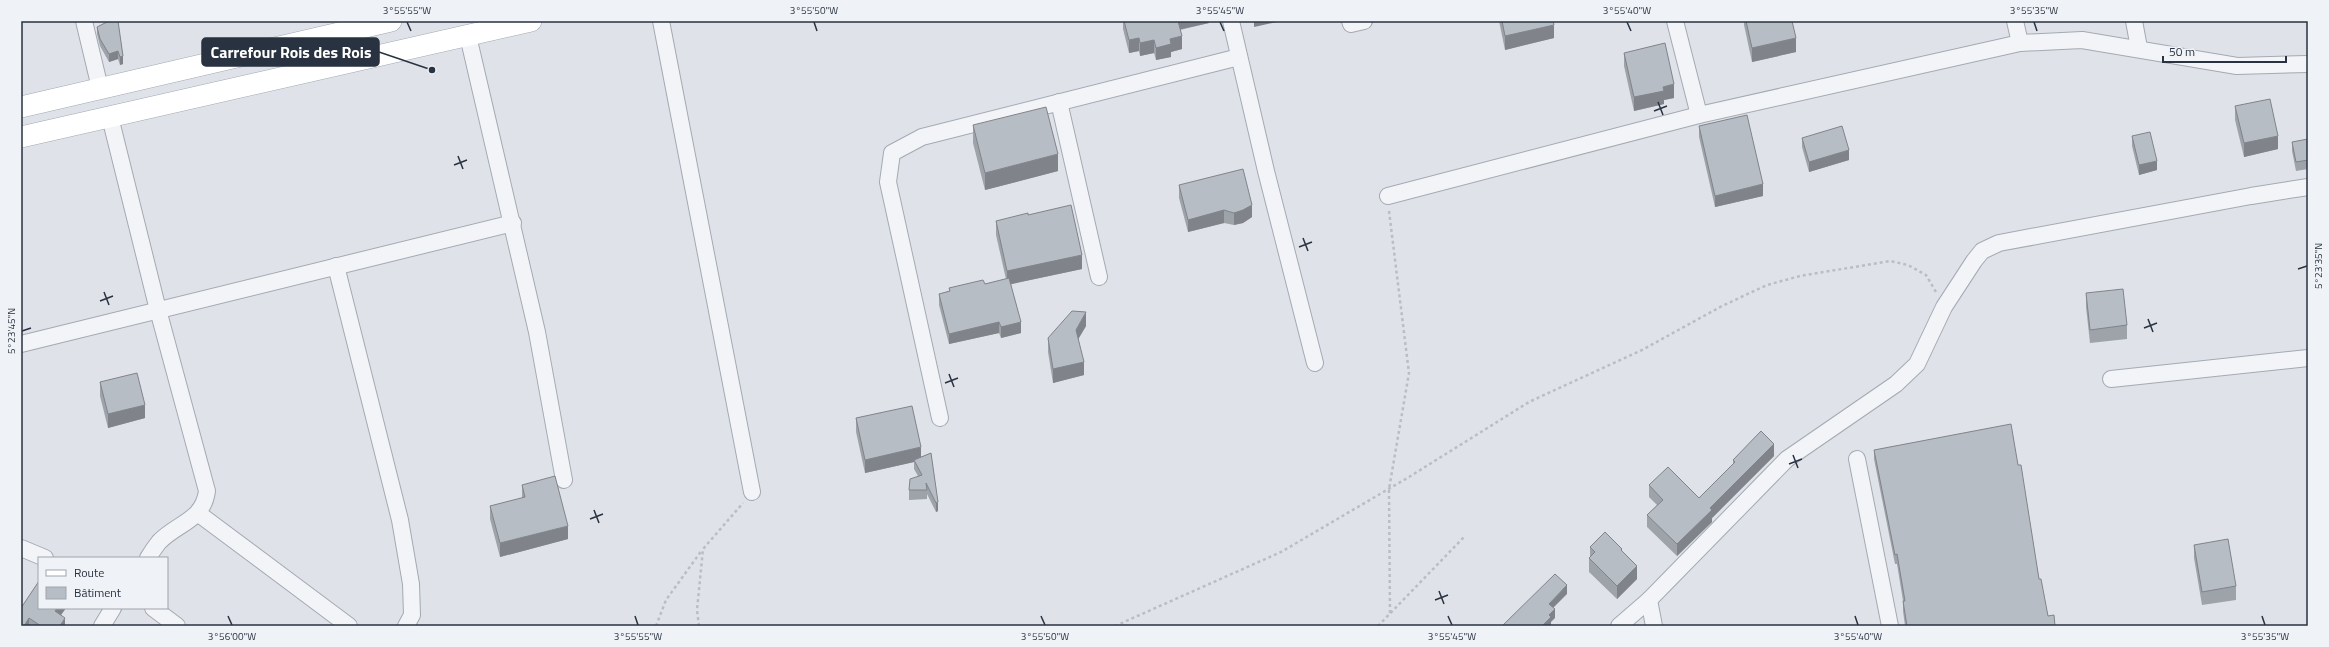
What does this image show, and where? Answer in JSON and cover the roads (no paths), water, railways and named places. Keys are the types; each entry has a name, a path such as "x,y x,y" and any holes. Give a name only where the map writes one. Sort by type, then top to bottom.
{"main road":[{"path":"21,106 391,21"},
{"path":"21,137 531,21"}],"street":[{"path":"84,21 100,88"},
{"path":"661,21 752,492"},
{"path":"1231,21 1315,363"},
{"path":"1350,21 1351,24 1364,21"},
{"path":"1675,21 1699,115"},
{"path":"2015,21 2020,43"},
{"path":"2134,21 2139,48"},
{"path":"468,36 513,223 537,332 564,480"},
{"path":"1388,196 1699,115 2020,43 2082,40 2139,48 2237,66 2308,64"},
{"path":"940,418 888,182 892,153 922,137 1239,57"},
{"path":"1059,102 1099,277"},
{"path":"110,117 158,310 207,491 206,501 198,514 158,543 149,557"},
{"path":"1619,626 1649,600 1787,459 1896,384 1917,364 1944,307 1982,251 1999,243 2251,196 2308,187"},
{"path":"21,344 513,223"},
{"path":"336,266 400,520 411,584 412,615 406,626"},
{"path":"2111,379 2308,358"},
{"path":"1857,459 1890,626"},
{"path":"198,514 349,626"},
{"path":"21,548 43,557"},
{"path":"1649,600 1654,626"},
{"path":"102,626 112,609"},
{"path":"154,609 178,626"}],"place":[{"name":"Carrefour Rois des Rois","path":"432,70"}]}
